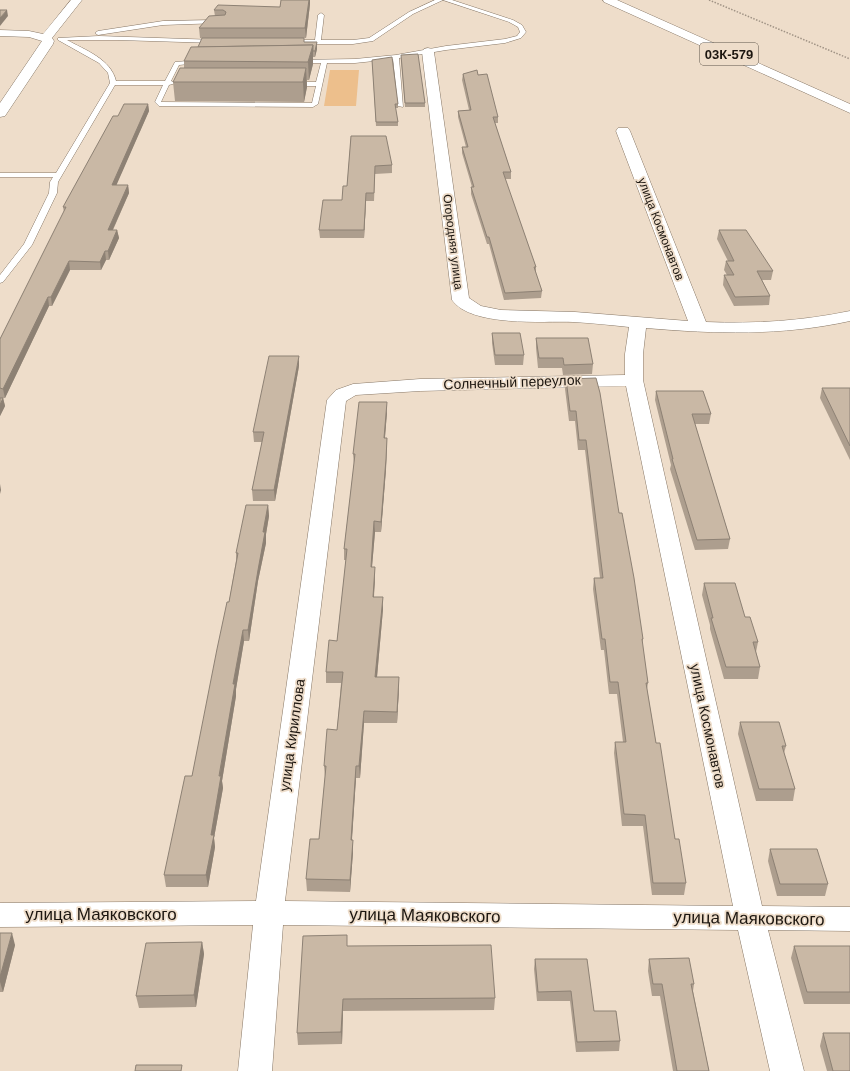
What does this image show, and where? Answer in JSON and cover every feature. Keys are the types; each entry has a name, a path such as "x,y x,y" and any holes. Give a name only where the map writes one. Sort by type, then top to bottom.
{"street":[{"path":"46,38 77,0"},
{"name":"03К-579","path":"608,0 850,109"},
{"path":"0,33 29,34 46,38"},
{"path":"0,113 47,44 48,41 46,38"},
{"name":"Огородняя улица","path":"428,52 461,300 476,310 501,315 575,317 638,322"},
{"name":"улица Космонавтов","path":"623,131 699,327"},
{"path":"634,380 634,354 638,322 748,329 829,321 850,316"},
{"name":"улица Космонавтов","path":"634,380 750,918 787,1071"},
{"name":"Солнечный переулок","path":"337,400 343,394 353,390 420,385 634,380"},
{"name":"улица Кириллова","path":"255,1071 269,913 337,400"},
{"name":"улица Маяковского","path":"0,915 269,913 850,919"}],"lane":[{"path":"287,42 353,42 371,40 411,13 440,0"},
{"path":"294,61 355,61 396,57 446,48 505,41 518,37 523,32 520,26 511,21 446,0"},
{"path":"318,42 321,15"},
{"path":"80,38 104,31 163,23 223,22"},
{"path":"46,38 140,38 163,41 225,42"},
{"path":"0,280 28,245 53,192 54,182 113,83 111,73 101,62 60,39"},
{"path":"396,57 401,106"},
{"path":"210,61 187,61 177,63 158,102 159,104 310,106 315,104 324,61"},
{"path":"113,83 182,84"},
{"path":"282,84 320,84"},
{"path":"0,175 58,175"}],"path":[{"path":"709,0 850,59"}],"shaded area":[{"path":"330,70 359,70 356,106 324,106"}],"building":[{"path":"281,0 309,0 305,28 199,28 209,16 225,15 226,12 223,10 214,10 218,5 280,7"},
{"path":"0,10 7,10 0,18"},
{"path":"202,38 304,38 304,42 317,42 315,51 313,51 313,45 198,47"},
{"path":"313,45 308,62 184,61 191,47"},
{"path":"418,54 425,103 405,103 401,55"},
{"path":"392,57 398,104 395,104 398,122 376,122 372,60"},
{"path":"180,68 306,68 303,82 173,82"},
{"path":"477,70 478,75 487,74 498,117 493,117 511,172 503,172 536,267 534,267 542,291 505,293 489,237 487,237 471,187 474,187 462,147 468,147 458,111 471,110 463,74"},
{"path":"124,104 148,104 112,185 128,185 108,230 117,230 108,251 105,251 100,262 69,261 51,297 48,297 3,389 0,388 0,339 66,207 63,207 113,116 118,116"},
{"path":"351,136 386,136 392,165 375,166 374,193 366,193 364,230 319,230 323,200 342,200 343,186 347,186"},
{"path":"719,230 746,230 773,271 757,271 770,296 735,297 724,275 734,275 726,261 734,261"},
{"path":"492,333 520,333 524,355 495,355"},
{"path":"536,338 588,338 593,364 564,365 563,358 539,358"},
{"path":"269,356 299,356 274,490 252,490 264,432 253,432"},
{"path":"596,378 600,393 619,513 622,513 634,578 643,639 648,683 646,683 656,743 660,743 675,839 679,839 686,883 653,883 645,815 624,814 615,742 626,742 618,682 610,682 605,639 602,639 594,578 603,578 586,440 579,440 576,411 570,411 566,379"},
{"path":"822,388 850,388 850,446"},
{"path":"656,391 703,391 711,414 692,414 730,539 697,540 672,459"},
{"path":"0,398 3,398 0,405"},
{"path":"359,402 387,402 384,438 387,438 386,459 381,522 374,521 371,567 375,567 373,597 383,597 375,677 399,677 397,712 364,711 359,766 356,766 350,880 306,879 310,839 319,839 326,766 324,766 327,729 337,730 343,672 326,672 329,640 337,641 347,549 344,549 355,454 353,454"},
{"path":"246,505 268,505 263,532 265,532 248,630 243,630 233,684 235,684 219,776 221,776 211,835 214,835 206,875 164,875 185,776 192,776 217,649 227,602 229,602 238,553 236,553"},
{"path":"704,583 735,583 745,617 750,617 758,642 753,642 760,667 726,667 711,618 713,618"},
{"path":"740,722 779,722 786,746 782,746 795,789 759,789"},
{"path":"770,849 817,849 828,884 780,884"},
{"path":"0,933 12,933 0,977"},
{"path":"347,935 347,946 491,945 495,998 343,999 341,1032 297,1033 303,936"},
{"path":"202,942 194,995 136,996 146,943"},
{"path":"794,946 850,946 850,992 807,992"},
{"path":"689,958 694,984 691,984 709,1071 677,1071 662,984 653,984 649,959"},
{"path":"535,959 587,959 594,1011 616,1011 620,1041 577,1042 571,991 538,992"},
{"path":"823,1033 850,1033 850,1071 833,1071"},
{"path":"136,1065 182,1065 181,1071 135,1071"}]}
